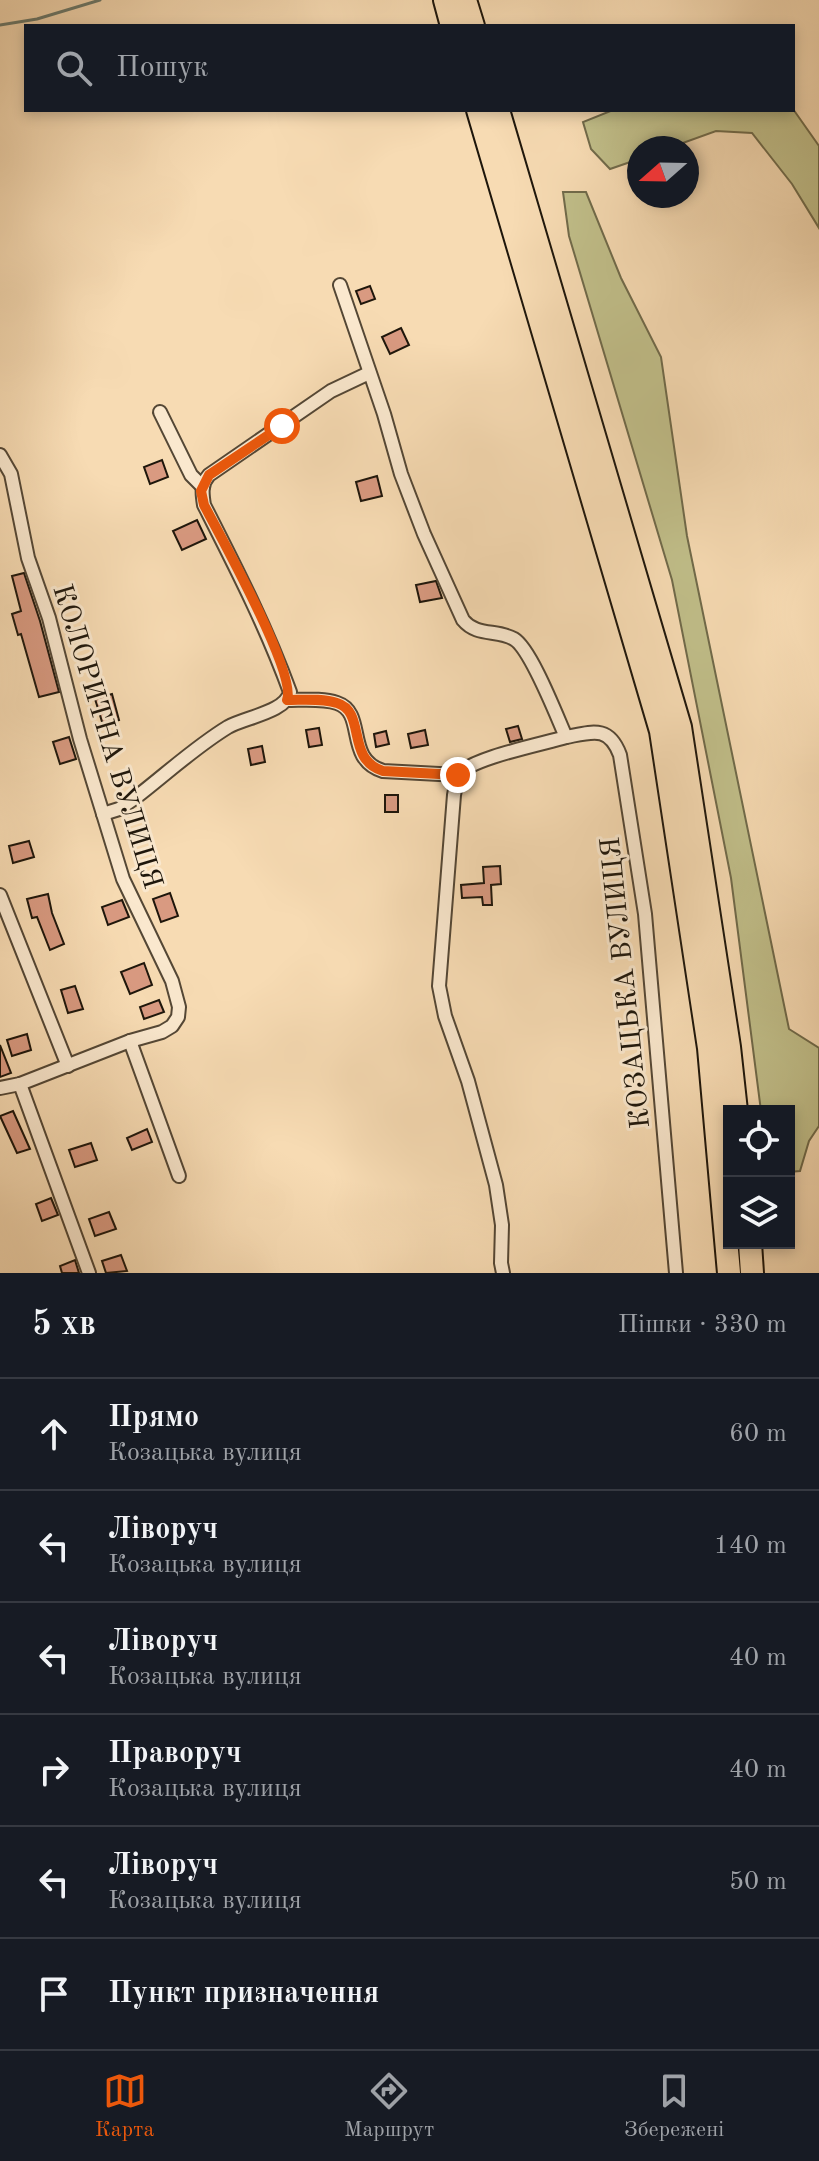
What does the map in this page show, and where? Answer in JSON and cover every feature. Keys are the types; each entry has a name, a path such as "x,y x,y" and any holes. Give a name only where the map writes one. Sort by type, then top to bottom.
{"highway":[{"path":"445,0 451,24"},
{"path":"465,0 472,24"},
{"path":"479,112 661,731 709,1048 729,1273"},
{"path":"499,112 680,727 735,1105"},
{"path":"750,1249 752,1273"}],"street":[{"path":"340,285 407,489 463,620 474,630 501,634 520,644 566,737"},
{"path":"287,700 290,692 275,650 247,587 204,505 203,487 209,475 331,391 369,373"},
{"path":"160,412 191,475 203,487"},
{"name":"КОЛОРИТНА ВУЛИЦЯ","path":"0,455 11,474 28,558 49,618 80,739 123,879 178,997 178,1017 172,1026 130,1041"},
{"name":"КОЗАЦЬКА ВУЛИЦЯ","path":"103,814 119,809 135,798 228,727 279,707 287,700 333,702 346,708 351,714 360,752 372,767 383,771 458,775 462,769 479,762 566,737 599,732 616,744 645,914 676,1273"},
{"path":"458,775 452,810 439,986 445,1016 468,1081 496,1185 502,1225 503,1273"},
{"path":"0,895 68,1066"},
{"path":"0,1088 20,1084 130,1041 179,1176"},
{"path":"20,1084 89,1273"}],"shaded area":[{"path":"608,112 795,112 819,146 819,228 792,184 752,133 716,131 699,137 627,136 627,163 610,169 591,149 583,122"},
{"path":"563,192 586,192 621,278 661,357 687,536 789,1029 819,1048 819,1126 809,1141 800,1171 795,1171 795,1105 760,1105 731,878 672,580 569,236"}],"building":[{"path":"370,286 375,299 361,304 356,291"},
{"path":"401,328 409,345 390,354 382,337"},
{"path":"162,460 168,477 150,484 144,467"},
{"path":"377,476 382,496 361,501 356,482"},
{"path":"197,520 206,539 182,550 173,531"},
{"path":"24,573 59,692 39,697 12,614 21,611 12,576"},
{"path":"436,581 442,598 420,602 416,585"},
{"path":"112,694 119,720 103,725 95,699"},
{"path":"518,726 522,739 510,742 506,729"},
{"path":"319,728 322,745 309,747 306,730"},
{"path":"425,730 428,745 411,748 408,734"},
{"path":"386,731 389,744 376,747 374,734"},
{"path":"69,737 76,759 60,764 53,742"},
{"path":"262,746 265,762 251,765 248,749"},
{"path":"385,795 398,795 398,812 385,812"},
{"path":"29,841 34,857 13,863 9,846"},
{"path":"500,866 501,884 491,885 492,905 483,905 482,897 462,898 461,885 484,883 483,867"},
{"path":"170,893 178,916 161,922 153,899"},
{"path":"48,894 64,944 50,950 37,917 32,918 27,899"},
{"path":"122,900 129,917 108,925 102,907"},
{"path":"144,963 152,985 130,994 121,972"},
{"path":"75,986 83,1009 68,1013 61,990"},
{"path":"159,1000 164,1012 144,1019 140,1007"},
{"path":"27,1034 31,1050 12,1056 7,1040"},
{"path":"0,1045 11,1073 0,1077"},
{"path":"13,1111 30,1149 17,1153 0,1116"},
{"path":"147,1129 152,1142 132,1150 127,1138"},
{"path":"91,1143 97,1160 75,1167 69,1150"},
{"path":"51,1198 58,1215 42,1221 36,1204"},
{"path":"109,1212 116,1229 95,1236 89,1219"},
{"path":"121,1255 127,1271 106,1273 102,1261"},
{"path":"75,1260 79,1273 62,1273 60,1266"}],"waterway":[{"path":"0,25 37,19 100,0"}],"route":[{"path":"282,426 209,475 201,491 204,505 226,544 275,650 290,692 287,700 333,702 346,708 351,714 360,752 372,767 383,771 458,775"}]}
